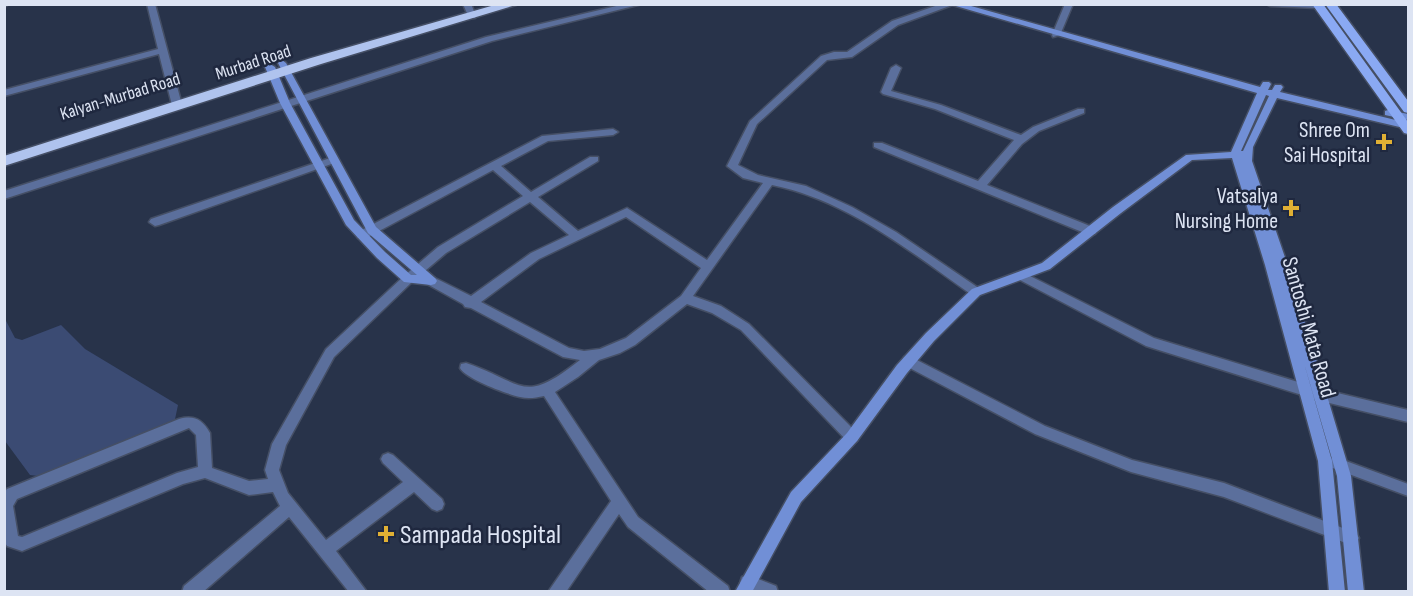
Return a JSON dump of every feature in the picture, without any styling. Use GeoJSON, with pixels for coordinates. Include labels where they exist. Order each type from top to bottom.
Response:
{"type":"FeatureCollection","features":[{"type":"Feature","properties":{"kind":"highway"},"geometry":{"type":"LineString","coordinates":[[469,10],[487,4]]}},
{"type":"Feature","properties":{"kind":"highway","name":"Murbad Road"},"geometry":{"type":"LineString","coordinates":[[4,161],[176,102],[469,10],[513,4]]}},
{"type":"Feature","properties":{"kind":"highway","name":"Kalyan-Murbad Road"},"geometry":{"type":"LineString","coordinates":[[4,150],[176,102]]}},
{"type":"Feature","properties":{"kind":"main road"},"geometry":{"type":"LineString","coordinates":[[952,4],[1408,125]]}},
{"type":"Feature","properties":{"kind":"main road"},"geometry":{"type":"LineString","coordinates":[[981,4],[1058,31]]}},
{"type":"Feature","properties":{"kind":"main road"},"geometry":{"type":"LineString","coordinates":[[1322,5],[1408,110]]}},
{"type":"Feature","properties":{"kind":"main road"},"geometry":{"type":"LineString","coordinates":[[1322,5],[1396,114],[1408,125]]}},
{"type":"Feature","properties":{"kind":"main road"},"geometry":{"type":"LineString","coordinates":[[278,69],[299,98],[372,230],[413,274]]}},
{"type":"Feature","properties":{"kind":"main road"},"geometry":{"type":"LineString","coordinates":[[278,69],[285,103],[350,222],[362,235],[413,274],[431,281]]}},
{"type":"Feature","properties":{"kind":"main road"},"geometry":{"type":"LineString","coordinates":[[1270,89],[1396,114]]}},
{"type":"Feature","properties":{"kind":"main road"},"geometry":{"type":"LineString","coordinates":[[746,587],[796,498],[852,437],[909,361],[976,292],[1046,266],[1190,157],[1241,154],[1270,89]]}},
{"type":"Feature","properties":{"kind":"main road","name":"Santoshi Mata Road"},"geometry":{"type":"LineString","coordinates":[[1241,154],[1325,461],[1337,591]]}},
{"type":"Feature","properties":{"kind":"main road","name":"Santoshi Mata Road"},"geometry":{"type":"LineString","coordinates":[[1241,154],[1247,161],[1286,274],[1341,465],[1356,591]]}},
{"type":"Feature","properties":{"kind":"street"},"geometry":{"type":"LineString","coordinates":[[152,4],[176,102]]}},
{"type":"Feature","properties":{"kind":"street"},"geometry":{"type":"LineString","coordinates":[[4,195],[299,98],[489,39],[638,4]]}},
{"type":"Feature","properties":{"kind":"street"},"geometry":{"type":"LineString","coordinates":[[952,4],[895,23],[849,55],[824,58],[764,111],[747,133],[732,166],[769,182],[793,186],[853,212],[976,292]]}},
{"type":"Feature","properties":{"kind":"street"},"geometry":{"type":"LineString","coordinates":[[1058,31],[1069,4]]}},
{"type":"Feature","properties":{"kind":"street"},"geometry":{"type":"LineString","coordinates":[[1270,4],[1322,5]]}},
{"type":"Feature","properties":{"kind":"street"},"geometry":{"type":"LineString","coordinates":[[4,93],[163,50]]}},
{"type":"Feature","properties":{"kind":"street"},"geometry":{"type":"LineString","coordinates":[[896,68],[886,92],[938,107],[1022,140]]}},
{"type":"Feature","properties":{"kind":"street"},"geometry":{"type":"LineString","coordinates":[[981,184],[1022,140],[1036,129],[1081,111]]}},
{"type":"Feature","properties":{"kind":"street"},"geometry":{"type":"LineString","coordinates":[[362,235],[546,138],[613,132]]}},
{"type":"Feature","properties":{"kind":"street"},"geometry":{"type":"LineString","coordinates":[[878,145],[981,184],[1091,231]]}},
{"type":"Feature","properties":{"kind":"street"},"geometry":{"type":"LineString","coordinates":[[359,591],[289,507],[277,485],[272,470],[279,444],[330,353],[413,274],[442,250],[594,159]]}},
{"type":"Feature","properties":{"kind":"street"},"geometry":{"type":"LineString","coordinates":[[155,222],[333,160]]}},
{"type":"Feature","properties":{"kind":"street"},"geometry":{"type":"LineString","coordinates":[[494,166],[577,236]]}},
{"type":"Feature","properties":{"kind":"street"},"geometry":{"type":"LineString","coordinates":[[431,281],[469,304],[567,353],[583,358],[594,357],[617,350],[685,299],[769,182]]}},
{"type":"Feature","properties":{"kind":"street"},"geometry":{"type":"LineString","coordinates":[[469,304],[535,256],[627,212],[708,267]]}},
{"type":"Feature","properties":{"kind":"street"},"geometry":{"type":"LineString","coordinates":[[1022,276],[1150,342],[1321,395],[1408,416]]}},
{"type":"Feature","properties":{"kind":"street"},"geometry":{"type":"LineString","coordinates":[[685,299],[705,303],[725,312],[746,327],[852,437]]}},
{"type":"Feature","properties":{"kind":"street"},"geometry":{"type":"LineString","coordinates":[[466,368],[516,392],[548,392],[594,357]]}},
{"type":"Feature","properties":{"kind":"street"},"geometry":{"type":"LineString","coordinates":[[909,361],[1040,430],[1131,466],[1224,490],[1351,538]]}},
{"type":"Feature","properties":{"kind":"street"},"geometry":{"type":"LineString","coordinates":[[548,392],[633,522],[723,591]]}},
{"type":"Feature","properties":{"kind":"street"},"geometry":{"type":"LineString","coordinates":[[205,472],[203,433],[191,422],[179,425],[12,494],[5,505],[12,542],[22,544],[182,478],[205,472],[249,488],[277,485]]}},
{"type":"Feature","properties":{"kind":"street"},"geometry":{"type":"LineString","coordinates":[[388,459],[437,504]]}},
{"type":"Feature","properties":{"kind":"street"},"geometry":{"type":"LineString","coordinates":[[1325,461],[1408,490]]}},
{"type":"Feature","properties":{"kind":"street"},"geometry":{"type":"LineString","coordinates":[[325,550],[414,483]]}},
{"type":"Feature","properties":{"kind":"street"},"geometry":{"type":"LineString","coordinates":[[556,591],[620,502]]}},
{"type":"Feature","properties":{"kind":"street"},"geometry":{"type":"LineString","coordinates":[[190,591],[289,507]]}},
{"type":"Feature","properties":{"kind":"street"},"geometry":{"type":"LineString","coordinates":[[746,587],[770,591]]}},
{"type":"Feature","properties":{"kind":"shaded area"},"geometry":{"type":"Polygon","coordinates":[[[4,317],[15,338],[22,340],[61,325],[85,349],[178,405],[174,424],[46,477],[30,475],[5,441],[4,317]]]}},
{"type":"Feature","properties":{"kind":"place","name":"Shree Om Sai Hospital"},"geometry":{"type":"Point","coordinates":[1384,142]}},
{"type":"Feature","properties":{"kind":"place","name":"Vatsalya Nursing Home"},"geometry":{"type":"Point","coordinates":[1291,208]}},
{"type":"Feature","properties":{"kind":"place","name":"Sampada Hospital"},"geometry":{"type":"Point","coordinates":[386,534]}}]}
